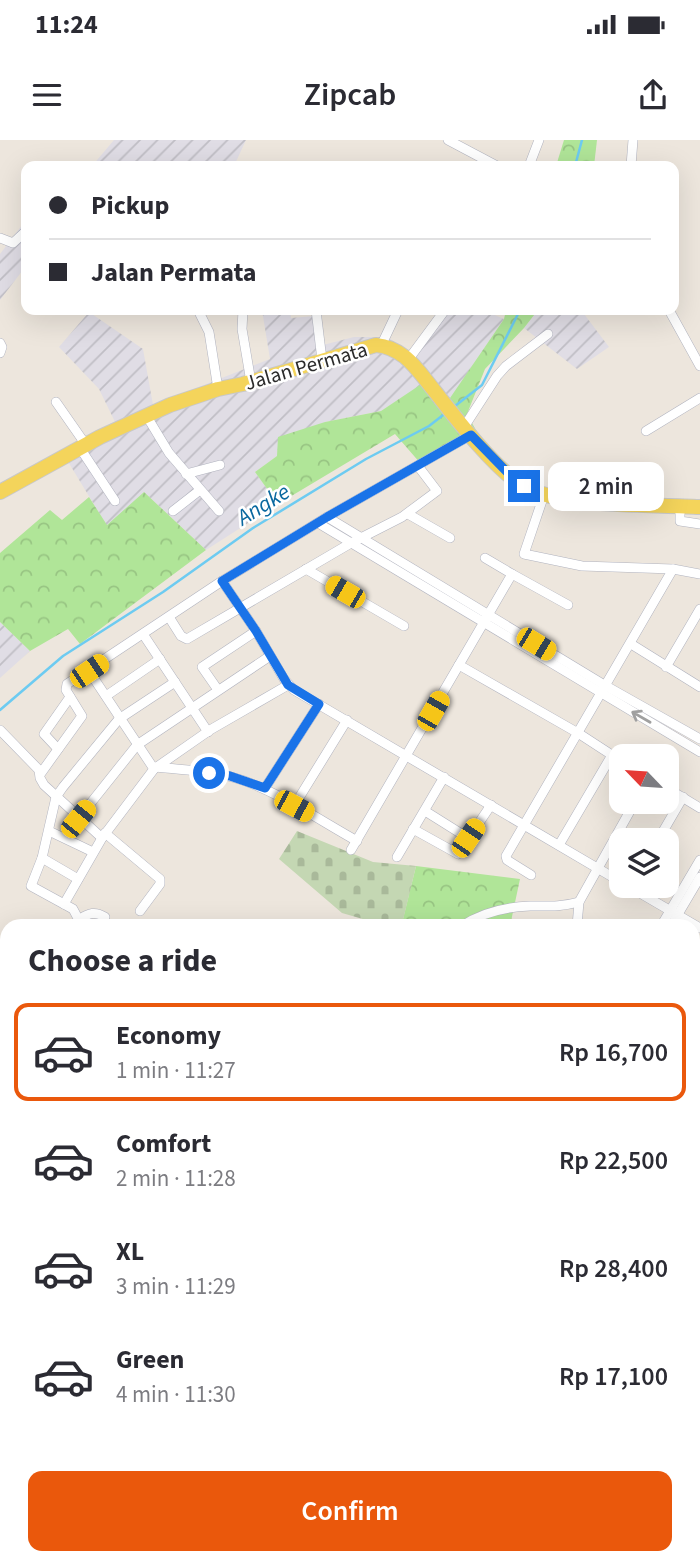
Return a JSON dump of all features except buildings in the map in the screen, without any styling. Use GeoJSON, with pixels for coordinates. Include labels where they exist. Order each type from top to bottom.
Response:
{"type":"FeatureCollection","features":[{"type":"Feature","properties":{"kind":"main road","name":"Jalan Permata"},"geometry":{"type":"LineString","coordinates":[[0,492],[146,415],[218,389],[251,382],[370,346],[381,346],[393,349],[408,359],[465,428],[524,486],[544,495],[570,500],[700,507]]}},
{"type":"Feature","properties":{"kind":"street"},"geometry":{"type":"LineString","coordinates":[[531,161],[539,140]]}},
{"type":"Feature","properties":{"kind":"street"},"geometry":{"type":"LineString","coordinates":[[631,161],[633,140]]}},
{"type":"Feature","properties":{"kind":"street"},"geometry":{"type":"LineString","coordinates":[[454,142],[488,161]]}},
{"type":"Feature","properties":{"kind":"street"},"geometry":{"type":"LineString","coordinates":[[0,238],[13,243],[21,236]]}},
{"type":"Feature","properties":{"kind":"street"},"geometry":{"type":"LineString","coordinates":[[200,315],[209,332],[218,389]]}},
{"type":"Feature","properties":{"kind":"street"},"geometry":{"type":"LineString","coordinates":[[243,315],[242,329],[251,382]]}},
{"type":"Feature","properties":{"kind":"street"},"geometry":{"type":"LineString","coordinates":[[317,315],[323,360]]}},
{"type":"Feature","properties":{"kind":"street"},"geometry":{"type":"LineString","coordinates":[[381,346],[396,315]]}},
{"type":"Feature","properties":{"kind":"street"},"geometry":{"type":"LineString","coordinates":[[408,359],[441,315]]}},
{"type":"Feature","properties":{"kind":"street"},"geometry":{"type":"LineString","coordinates":[[672,315],[700,366]]}},
{"type":"Feature","properties":{"kind":"street"},"geometry":{"type":"LineString","coordinates":[[140,911],[160,884],[160,879],[104,835],[78,819],[41,782],[41,772],[82,716],[66,685],[222,581],[418,466],[465,428],[506,366],[548,334]]}},
{"type":"Feature","properties":{"kind":"street"},"geometry":{"type":"LineString","coordinates":[[0,343],[0,352]]}},
{"type":"Feature","properties":{"kind":"street"},"geometry":{"type":"LineString","coordinates":[[646,431],[700,398]]}},
{"type":"Feature","properties":{"kind":"street"},"geometry":{"type":"LineString","coordinates":[[56,402],[115,501]]}},
{"type":"Feature","properties":{"kind":"street"},"geometry":{"type":"LineString","coordinates":[[146,415],[169,453],[219,511]]}},
{"type":"Feature","properties":{"kind":"street"},"geometry":{"type":"LineString","coordinates":[[186,474],[220,465]]}},
{"type":"Feature","properties":{"kind":"street"},"geometry":{"type":"LineString","coordinates":[[169,617],[180,636],[187,639],[351,543],[408,514],[437,491],[418,466]]}},
{"type":"Feature","properties":{"kind":"street"},"geometry":{"type":"LineString","coordinates":[[173,511],[200,490]]}},
{"type":"Feature","properties":{"kind":"street"},"geometry":{"type":"LineString","coordinates":[[544,495],[524,554],[582,566],[673,569],[700,574]]}},
{"type":"Feature","properties":{"kind":"street"},"geometry":{"type":"LineString","coordinates":[[680,506],[680,521],[700,524]]}},
{"type":"Feature","properties":{"kind":"street"},"geometry":{"type":"LineString","coordinates":[[408,514],[450,538]]}},
{"type":"Feature","properties":{"kind":"street"},"geometry":{"type":"LineString","coordinates":[[327,517],[700,752]]}},
{"type":"Feature","properties":{"kind":"street"},"geometry":{"type":"LineString","coordinates":[[318,523],[486,619]]}},
{"type":"Feature","properties":{"kind":"street"},"geometry":{"type":"LineString","coordinates":[[485,558],[568,605]]}},
{"type":"Feature","properties":{"kind":"street"},"geometry":{"type":"LineString","coordinates":[[306,569],[404,626]]}},
{"type":"Feature","properties":{"kind":"street"},"geometry":{"type":"LineString","coordinates":[[531,875],[506,858],[673,569]]}},
{"type":"Feature","properties":{"kind":"street"},"geometry":{"type":"LineString","coordinates":[[351,850],[512,574]]}},
{"type":"Feature","properties":{"kind":"street"},"geometry":{"type":"LineString","coordinates":[[222,581],[288,685],[609,875]]}},
{"type":"Feature","properties":{"kind":"street"},"geometry":{"type":"LineString","coordinates":[[666,667],[700,609]]}},
{"type":"Feature","properties":{"kind":"street"},"geometry":{"type":"LineString","coordinates":[[218,690],[202,667],[256,631]]}},
{"type":"Feature","properties":{"kind":"street"},"geometry":{"type":"LineString","coordinates":[[143,634],[208,732]]}},
{"type":"Feature","properties":{"kind":"street"},"geometry":{"type":"LineString","coordinates":[[631,644],[700,687]]}},
{"type":"Feature","properties":{"kind":"street"},"geometry":{"type":"LineString","coordinates":[[78,819],[137,745],[270,656]]}},
{"type":"Feature","properties":{"kind":"street"},"geometry":{"type":"LineString","coordinates":[[106,696],[160,659]]}},
{"type":"Feature","properties":{"kind":"street"},"geometry":{"type":"LineString","coordinates":[[459,666],[609,753]]}},
{"type":"Feature","properties":{"kind":"street"},"geometry":{"type":"LineString","coordinates":[[89,671],[119,719],[155,768],[230,776],[265,788],[357,841]]}},
{"type":"Feature","properties":{"kind":"street"},"geometry":{"type":"LineString","coordinates":[[79,919],[74,909],[32,887],[42,858],[56,797],[119,719],[175,682]]}},
{"type":"Feature","properties":{"kind":"street"},"geometry":{"type":"LineString","coordinates":[[64,904],[104,835],[155,768],[208,732],[288,685]]}},
{"type":"Feature","properties":{"kind":"street"},"geometry":{"type":"LineString","coordinates":[[603,690],[700,739]]}},
{"type":"Feature","properties":{"kind":"street"},"geometry":{"type":"LineString","coordinates":[[58,749],[44,734],[70,697]]}},
{"type":"Feature","properties":{"kind":"street"},"geometry":{"type":"LineString","coordinates":[[265,788],[319,704]]}},
{"type":"Feature","properties":{"kind":"street"},"geometry":{"type":"LineString","coordinates":[[294,806],[347,720]]}},
{"type":"Feature","properties":{"kind":"street"},"geometry":{"type":"LineString","coordinates":[[0,730],[41,772]]}},
{"type":"Feature","properties":{"kind":"street"},"geometry":{"type":"LineString","coordinates":[[559,845],[609,760]]}},
{"type":"Feature","properties":{"kind":"street"},"geometry":{"type":"LineString","coordinates":[[397,857],[444,777]]}},
{"type":"Feature","properties":{"kind":"street"},"geometry":{"type":"LineString","coordinates":[[679,795],[700,808]]}},
{"type":"Feature","properties":{"kind":"street"},"geometry":{"type":"LineString","coordinates":[[665,828],[683,797]]}},
{"type":"Feature","properties":{"kind":"street"},"geometry":{"type":"LineString","coordinates":[[413,829],[456,855],[491,805]]}},
{"type":"Feature","properties":{"kind":"street"},"geometry":{"type":"LineString","coordinates":[[425,811],[468,838]]}},
{"type":"Feature","properties":{"kind":"street"},"geometry":{"type":"LineString","coordinates":[[578,919],[579,902],[628,814]]}},
{"type":"Feature","properties":{"kind":"street"},"geometry":{"type":"LineString","coordinates":[[49,831],[93,852]]}},
{"type":"Feature","properties":{"kind":"street"},"geometry":{"type":"LineString","coordinates":[[42,858],[78,879]]}},
{"type":"Feature","properties":{"kind":"street"},"geometry":{"type":"LineString","coordinates":[[672,919],[700,860]]}},
{"type":"Feature","properties":{"kind":"street"},"geometry":{"type":"LineString","coordinates":[[668,919],[700,877]]}},
{"type":"Feature","properties":{"kind":"street"},"geometry":{"type":"LineString","coordinates":[[650,898],[685,919]]}},
{"type":"Feature","properties":{"kind":"street"},"geometry":{"type":"LineString","coordinates":[[474,919],[493,912],[532,906],[554,908],[579,902]]}},
{"type":"Feature","properties":{"kind":"street"},"geometry":{"type":"LineString","coordinates":[[84,919],[87,914],[94,913],[105,917]]}},
{"type":"Feature","properties":{"kind":"shaded area"},"geometry":{"type":"Polygon","coordinates":[[[114,140],[246,140],[236,161],[96,161],[114,140]]]}},
{"type":"Feature","properties":{"kind":"shaded area"},"geometry":{"type":"Polygon","coordinates":[[[21,227],[21,273],[0,300],[0,254],[21,227]]]}},
{"type":"Feature","properties":{"kind":"shaded area"},"geometry":{"type":"Polygon","coordinates":[[[86,315],[93,315],[143,349],[153,405],[270,359],[263,315],[291,315],[291,318],[314,316],[319,346],[354,337],[388,337],[409,354],[436,315],[495,315],[504,319],[450,399],[429,380],[381,411],[325,422],[255,472],[278,504],[206,550],[144,492],[107,526],[64,455],[118,428],[99,389],[59,347],[86,315]]]}},
{"type":"Feature","properties":{"kind":"shaded area"},"geometry":{"type":"Polygon","coordinates":[[[534,315],[585,315],[609,347],[577,369],[524,328],[534,315]]]}},
{"type":"Feature","properties":{"kind":"shaded area"},"geometry":{"type":"Polygon","coordinates":[[[0,622],[30,651],[0,678],[0,622]]]}},
{"type":"Feature","properties":{"kind":"green space"},"geometry":{"type":"Polygon","coordinates":[[[564,140],[597,140],[595,161],[558,161],[564,140]]]}},
{"type":"Feature","properties":{"kind":"green space"},"geometry":{"type":"Polygon","coordinates":[[[505,315],[534,315],[485,369],[467,414],[477,432],[421,464],[395,434],[278,504],[255,472],[277,456],[278,437],[325,422],[381,411],[429,379],[450,398],[505,315]]]}},
{"type":"Feature","properties":{"kind":"green space"},"geometry":{"type":"Polygon","coordinates":[[[144,492],[206,550],[80,644],[68,629],[30,651],[0,622],[0,553],[50,510],[62,520],[89,497],[107,525],[144,492]]]}},
{"type":"Feature","properties":{"kind":"green space"},"geometry":{"type":"Polygon","coordinates":[[[297,831],[373,862],[416,866],[403,919],[363,919],[342,913],[279,859],[297,831]]]}},
{"type":"Feature","properties":{"kind":"green space"},"geometry":{"type":"Polygon","coordinates":[[[416,866],[520,879],[511,919],[403,919],[416,866]]]}},
{"type":"Feature","properties":{"kind":"waterway","name":"Angke"},"geometry":{"type":"LineString","coordinates":[[576,161],[582,140]]}},
{"type":"Feature","properties":{"kind":"waterway","name":"Angke"},"geometry":{"type":"LineString","coordinates":[[455,406],[482,385],[517,315]]}},
{"type":"Feature","properties":{"kind":"waterway","name":"Angke"},"geometry":{"type":"LineString","coordinates":[[0,710],[63,656],[163,592],[253,528],[366,459],[429,426],[447,412]]}},
{"type":"Feature","properties":{"kind":"route"},"geometry":{"type":"LineString","coordinates":[[209,773],[230,776],[265,788],[319,704],[288,685],[222,581],[471,435],[524,486]]}}]}
